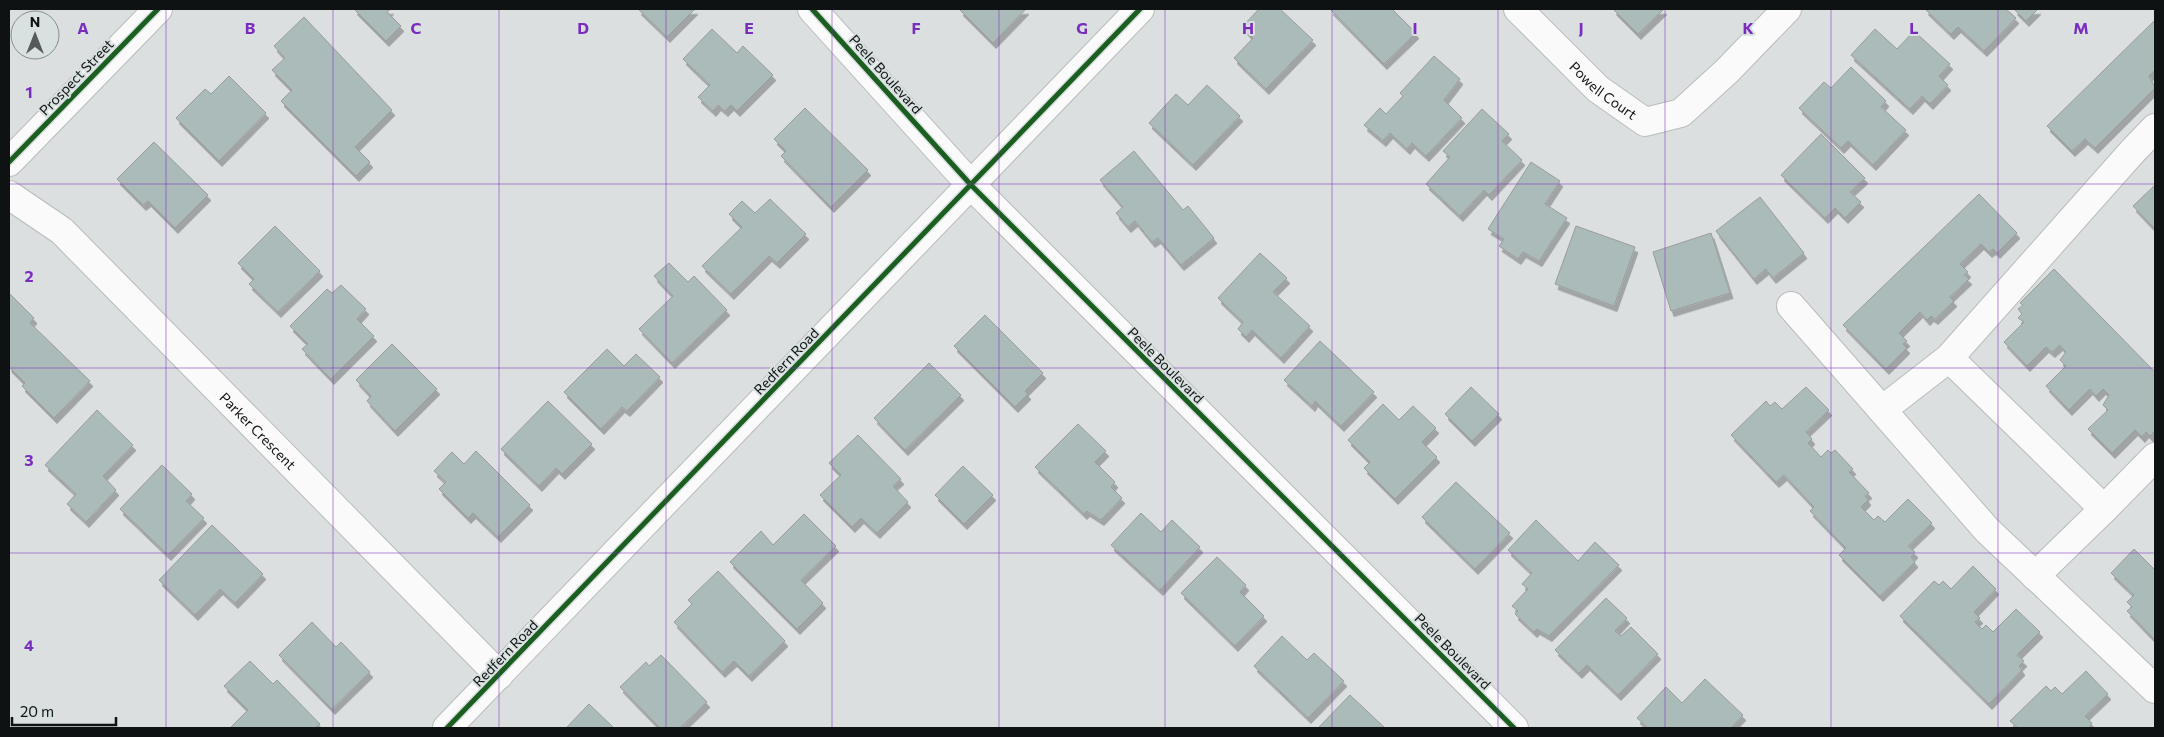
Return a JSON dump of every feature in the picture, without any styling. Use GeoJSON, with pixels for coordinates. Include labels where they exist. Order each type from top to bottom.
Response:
{"type":"FeatureCollection","features":[{"type":"Feature","properties":{"kind":"street","name":"Prospect Street"},"geometry":{"type":"LineString","coordinates":[[9,162],[158,9]]}},
{"type":"Feature","properties":{"kind":"street","name":"Peele Boulevard"},"geometry":{"type":"LineString","coordinates":[[812,9],[971,186],[1514,728]]}},
{"type":"Feature","properties":{"kind":"street","name":"Redfern Road"},"geometry":{"type":"LineString","coordinates":[[447,728],[1140,9]]}},
{"type":"Feature","properties":{"kind":"street","name":"Powell Court"},"geometry":{"type":"LineString","coordinates":[[1518,9],[1598,89],[1645,122],[1681,113],[1726,71],[1787,9]]}},
{"type":"Feature","properties":{"kind":"street"},"geometry":{"type":"LineString","coordinates":[[1882,410],[1949,358],[2125,159],[2155,128]]}},
{"type":"Feature","properties":{"kind":"street","name":"Parker Crescent"},"geometry":{"type":"LineString","coordinates":[[9,195],[62,231],[499,675]]}},
{"type":"Feature","properties":{"kind":"street"},"geometry":{"type":"LineString","coordinates":[[1791,306],[1987,530],[2155,690]]}},
{"type":"Feature","properties":{"kind":"street"},"geometry":{"type":"LineString","coordinates":[[1949,358],[2104,509]]}},
{"type":"Feature","properties":{"kind":"street"},"geometry":{"type":"LineString","coordinates":[[2034,576],[2155,457]]}},
{"type":"Feature","properties":{"kind":"building"},"geometry":{"type":"Polygon","coordinates":[[[354,9],[391,9],[387,12],[401,26],[386,41],[354,9]]]}},
{"type":"Feature","properties":{"kind":"building"},"geometry":{"type":"Polygon","coordinates":[[[638,9],[695,9],[667,37],[638,9]]]}},
{"type":"Feature","properties":{"kind":"building"},"geometry":{"type":"Polygon","coordinates":[[[1026,9],[993,43],[960,10],[1026,9]]]}},
{"type":"Feature","properties":{"kind":"building"},"geometry":{"type":"Polygon","coordinates":[[[1259,9],[1280,9],[1313,40],[1266,89],[1234,58],[1253,38],[1242,27],[1259,9]]]}},
{"type":"Feature","properties":{"kind":"building"},"geometry":{"type":"Polygon","coordinates":[[[1330,9],[1392,9],[1416,33],[1384,64],[1330,9]]]}},
{"type":"Feature","properties":{"kind":"building"},"geometry":{"type":"Polygon","coordinates":[[[1613,9],[1664,9],[1638,34],[1613,9]]]}},
{"type":"Feature","properties":{"kind":"building"},"geometry":{"type":"Polygon","coordinates":[[[1925,9],[2006,9],[2016,18],[1984,51],[1958,27],[1951,34],[1925,9]]]}},
{"type":"Feature","properties":{"kind":"building"},"geometry":{"type":"Polygon","coordinates":[[[2014,9],[2038,9],[2026,21],[2014,9]]]}},
{"type":"Feature","properties":{"kind":"building"},"geometry":{"type":"Polygon","coordinates":[[[304,17],[392,110],[355,147],[370,162],[356,176],[281,101],[292,90],[272,70],[285,58],[274,46],[304,17]]]}},
{"type":"Feature","properties":{"kind":"building"},"geometry":{"type":"Polygon","coordinates":[[[2155,20],[2155,70],[2149,76],[2155,88],[2095,148],[2085,139],[2072,151],[2047,126],[2155,20]]]}},
{"type":"Feature","properties":{"kind":"building"},"geometry":{"type":"Polygon","coordinates":[[[712,29],[737,53],[743,46],[773,75],[737,111],[731,105],[725,111],[718,105],[713,111],[698,97],[710,85],[683,59],[712,29]]]}},
{"type":"Feature","properties":{"kind":"building"},"geometry":{"type":"Polygon","coordinates":[[[1875,29],[1897,49],[1914,31],[1950,64],[1939,76],[1948,85],[1930,104],[1922,96],[1910,109],[1851,55],[1875,29]]]}},
{"type":"Feature","properties":{"kind":"building"},"geometry":{"type":"Polygon","coordinates":[[[1434,56],[1460,79],[1444,100],[1462,118],[1426,156],[1412,143],[1407,149],[1390,133],[1383,141],[1364,125],[1380,108],[1386,114],[1403,96],[1400,93],[1434,56]]]}},
{"type":"Feature","properties":{"kind":"building"},"geometry":{"type":"Polygon","coordinates":[[[1851,67],[1886,101],[1881,107],[1906,130],[1873,165],[1848,141],[1841,148],[1799,108],[1824,82],[1831,88],[1851,67]]]}},
{"type":"Feature","properties":{"kind":"building"},"geometry":{"type":"Polygon","coordinates":[[[229,76],[266,113],[219,161],[176,118],[205,89],[211,94],[229,76]]]}},
{"type":"Feature","properties":{"kind":"building"},"geometry":{"type":"Polygon","coordinates":[[[1207,85],[1240,116],[1193,165],[1149,123],[1176,94],[1188,105],[1207,85]]]}},
{"type":"Feature","properties":{"kind":"building"},"geometry":{"type":"Polygon","coordinates":[[[805,108],[868,170],[831,207],[781,156],[786,151],[774,139],[805,108]]]}},
{"type":"Feature","properties":{"kind":"building"},"geometry":{"type":"Polygon","coordinates":[[[1482,109],[1509,134],[1502,141],[1522,160],[1489,195],[1484,190],[1460,216],[1426,184],[1450,157],[1443,151],[1482,109]]]}},
{"type":"Feature","properties":{"kind":"building"},"geometry":{"type":"Polygon","coordinates":[[[1821,134],[1865,178],[1850,192],[1861,202],[1845,218],[1835,208],[1825,218],[1781,175],[1821,134]]]}},
{"type":"Feature","properties":{"kind":"building"},"geometry":{"type":"Polygon","coordinates":[[[154,142],[208,195],[175,228],[148,201],[143,205],[117,179],[154,142]]]}},
{"type":"Feature","properties":{"kind":"building"},"geometry":{"type":"Polygon","coordinates":[[[1134,151],[1183,210],[1188,206],[1214,238],[1181,265],[1158,238],[1152,242],[1135,221],[1128,227],[1116,213],[1123,207],[1100,180],[1134,151]]]}},
{"type":"Feature","properties":{"kind":"building"},"geometry":{"type":"Polygon","coordinates":[[[1531,162],[1560,181],[1545,204],[1567,218],[1539,261],[1523,252],[1518,259],[1499,246],[1504,239],[1488,229],[1531,162]]]}},
{"type":"Feature","properties":{"kind":"building"},"geometry":{"type":"Polygon","coordinates":[[[2155,185],[2155,229],[2133,206],[2155,185]]]}},
{"type":"Feature","properties":{"kind":"building"},"geometry":{"type":"Polygon","coordinates":[[[1979,194],[2017,233],[1997,253],[1993,249],[1989,252],[1981,244],[1960,264],[1968,272],[1964,275],[1969,279],[1950,297],[1954,301],[1935,319],[1931,316],[1927,320],[1920,312],[1899,333],[1907,341],[1903,344],[1907,348],[1886,369],[1843,325],[1979,194]]]}},
{"type":"Feature","properties":{"kind":"building"},"geometry":{"type":"Polygon","coordinates":[[[1760,197],[1804,253],[1773,278],[1766,269],[1754,279],[1716,231],[1760,197]]]}},
{"type":"Feature","properties":{"kind":"building"},"geometry":{"type":"Polygon","coordinates":[[[770,199],[806,234],[777,263],[769,256],[731,294],[702,266],[742,227],[729,214],[742,201],[755,213],[770,199]]]}},
{"type":"Feature","properties":{"kind":"building"},"geometry":{"type":"Polygon","coordinates":[[[275,226],[320,271],[278,312],[249,284],[254,279],[238,263],[275,226]]]}},
{"type":"Feature","properties":{"kind":"building"},"geometry":{"type":"Polygon","coordinates":[[[1576,226],[1635,247],[1614,306],[1555,284],[1576,226]]]}},
{"type":"Feature","properties":{"kind":"building"},"geometry":{"type":"Polygon","coordinates":[[[1711,233],[1730,293],[1671,311],[1653,252],[1711,233]]]}},
{"type":"Feature","properties":{"kind":"building"},"geometry":{"type":"Polygon","coordinates":[[[1260,253],[1287,278],[1273,292],[1310,326],[1281,358],[1252,330],[1246,337],[1238,329],[1243,322],[1218,298],[1260,253]]]}},
{"type":"Feature","properties":{"kind":"building"},"geometry":{"type":"Polygon","coordinates":[[[669,263],[688,282],[694,276],[727,310],[672,363],[639,329],[673,296],[654,276],[669,263]]]}},
{"type":"Feature","properties":{"kind":"building"},"geometry":{"type":"Polygon","coordinates":[[[2054,269],[2155,372],[2155,431],[2150,436],[2146,432],[2142,437],[2135,430],[2112,453],[2088,429],[2108,410],[2103,405],[2109,395],[2103,389],[2096,396],[2090,389],[2069,410],[2046,386],[2066,366],[2060,360],[2066,352],[2060,345],[2052,352],[2046,347],[2027,366],[2004,342],[2024,322],[2018,318],[2022,314],[2018,309],[2023,305],[2020,303],[2054,269]]]}},
{"type":"Feature","properties":{"kind":"building"},"geometry":{"type":"Polygon","coordinates":[[[341,285],[366,309],[357,319],[374,336],[331,379],[302,349],[308,344],[290,326],[327,289],[332,293],[341,285]]]}},
{"type":"Feature","properties":{"kind":"building"},"geometry":{"type":"Polygon","coordinates":[[[9,293],[34,318],[30,323],[90,381],[54,418],[22,386],[25,383],[9,367],[9,293]]]}},
{"type":"Feature","properties":{"kind":"building"},"geometry":{"type":"Polygon","coordinates":[[[985,315],[1043,373],[1025,391],[1028,394],[1015,407],[954,346],[985,315]]]}},
{"type":"Feature","properties":{"kind":"building"},"geometry":{"type":"Polygon","coordinates":[[[1320,341],[1374,392],[1341,426],[1315,401],[1312,406],[1284,380],[1320,341]]]}},
{"type":"Feature","properties":{"kind":"building"},"geometry":{"type":"Polygon","coordinates":[[[392,344],[437,389],[395,431],[367,401],[371,396],[356,380],[392,344]]]}},
{"type":"Feature","properties":{"kind":"building"},"geometry":{"type":"Polygon","coordinates":[[[607,349],[624,366],[636,354],[660,377],[627,411],[622,407],[601,429],[564,392],[607,349]]]}},
{"type":"Feature","properties":{"kind":"building"},"geometry":{"type":"Polygon","coordinates":[[[929,363],[961,395],[905,450],[874,418],[929,363]]]}},
{"type":"Feature","properties":{"kind":"building"},"geometry":{"type":"Polygon","coordinates":[[[1471,387],[1499,414],[1472,441],[1445,414],[1471,387]]]}},
{"type":"Feature","properties":{"kind":"building"},"geometry":{"type":"Polygon","coordinates":[[[1806,387],[1829,410],[1806,432],[1812,439],[1808,443],[1821,457],[1828,450],[1831,453],[1835,450],[1853,469],[1849,472],[1869,493],[1865,496],[1868,500],[1861,507],[1874,520],[1878,516],[1885,522],[1908,499],[1932,523],[1908,546],[1915,552],[1911,557],[1915,562],[1880,596],[1839,555],[1846,548],[1810,511],[1814,507],[1784,475],[1776,482],[1731,435],[1766,401],[1770,406],[1775,402],[1782,409],[1806,387]]]}},
{"type":"Feature","properties":{"kind":"building"},"geometry":{"type":"Polygon","coordinates":[[[548,401],[592,444],[562,474],[556,468],[539,486],[501,449],[548,401]]]}},
{"type":"Feature","properties":{"kind":"building"},"geometry":{"type":"Polygon","coordinates":[[[1383,404],[1399,420],[1413,406],[1436,428],[1422,442],[1437,457],[1395,499],[1364,468],[1370,462],[1348,440],[1383,404]]]}},
{"type":"Feature","properties":{"kind":"building"},"geometry":{"type":"Polygon","coordinates":[[[97,410],[133,445],[103,476],[116,490],[86,522],[67,504],[76,494],[45,465],[97,410]]]}},
{"type":"Feature","properties":{"kind":"building"},"geometry":{"type":"Polygon","coordinates":[[[1078,424],[1106,451],[1095,462],[1115,482],[1111,487],[1122,498],[1101,520],[1087,511],[1084,514],[1035,467],[1078,424]]]}},
{"type":"Feature","properties":{"kind":"building"},"geometry":{"type":"Polygon","coordinates":[[[858,435],[901,479],[893,486],[908,502],[877,533],[861,518],[852,527],[820,495],[841,475],[829,463],[858,435]]]}},
{"type":"Feature","properties":{"kind":"building"},"geometry":{"type":"Polygon","coordinates":[[[476,451],[530,505],[498,537],[473,513],[468,518],[439,489],[446,482],[434,471],[452,452],[464,464],[476,451]]]}},
{"type":"Feature","properties":{"kind":"building"},"geometry":{"type":"Polygon","coordinates":[[[162,465],[192,494],[186,501],[204,518],[168,555],[120,509],[162,465]]]}},
{"type":"Feature","properties":{"kind":"building"},"geometry":{"type":"Polygon","coordinates":[[[963,466],[993,495],[964,524],[935,495],[963,466]]]}},
{"type":"Feature","properties":{"kind":"building"},"geometry":{"type":"Polygon","coordinates":[[[1456,482],[1510,533],[1475,569],[1422,517],[1456,482]]]}},
{"type":"Feature","properties":{"kind":"building"},"geometry":{"type":"Polygon","coordinates":[[[1141,513],[1161,532],[1172,520],[1200,547],[1160,590],[1111,545],[1141,513]]]}},
{"type":"Feature","properties":{"kind":"building"},"geometry":{"type":"Polygon","coordinates":[[[804,514],[836,546],[801,580],[823,603],[797,629],[730,562],[761,531],[773,545],[804,514]]]}},
{"type":"Feature","properties":{"kind":"building"},"geometry":{"type":"Polygon","coordinates":[[[1536,520],[1578,561],[1595,542],[1619,565],[1549,636],[1537,629],[1534,632],[1515,614],[1518,611],[1512,606],[1528,589],[1522,584],[1532,573],[1508,550],[1536,520]]]}},
{"type":"Feature","properties":{"kind":"building"},"geometry":{"type":"Polygon","coordinates":[[[212,525],[263,574],[235,603],[220,589],[195,615],[159,580],[212,525]]]}},
{"type":"Feature","properties":{"kind":"building"},"geometry":{"type":"Polygon","coordinates":[[[2134,549],[2155,570],[2155,640],[2127,611],[2132,607],[2127,602],[2134,595],[2111,573],[2134,549]]]}},
{"type":"Feature","properties":{"kind":"building"},"geometry":{"type":"Polygon","coordinates":[[[1217,557],[1246,585],[1240,592],[1264,616],[1235,646],[1181,593],[1217,557]]]}},
{"type":"Feature","properties":{"kind":"building"},"geometry":{"type":"Polygon","coordinates":[[[1973,566],[1996,589],[1974,612],[1980,618],[1975,622],[1982,629],[1986,625],[1993,632],[2016,609],[2040,632],[2017,655],[2024,661],[2019,666],[2022,670],[1989,704],[1900,616],[1934,581],[1939,585],[1943,581],[1951,589],[1973,566]]]}},
{"type":"Feature","properties":{"kind":"building"},"geometry":{"type":"Polygon","coordinates":[[[718,571],[785,641],[749,676],[734,661],[722,672],[674,622],[692,604],[688,600],[718,571]]]}},
{"type":"Feature","properties":{"kind":"building"},"geometry":{"type":"Polygon","coordinates":[[[1606,598],[1627,618],[1615,631],[1621,636],[1631,627],[1658,654],[1618,695],[1587,665],[1579,673],[1555,650],[1606,598]]]}},
{"type":"Feature","properties":{"kind":"building"},"geometry":{"type":"Polygon","coordinates":[[[312,622],[336,647],[341,642],[370,672],[332,709],[279,655],[312,622]]]}},
{"type":"Feature","properties":{"kind":"building"},"geometry":{"type":"Polygon","coordinates":[[[1282,636],[1307,660],[1314,653],[1344,681],[1308,718],[1254,666],[1282,636]]]}},
{"type":"Feature","properties":{"kind":"building"},"geometry":{"type":"Polygon","coordinates":[[[661,655],[707,702],[680,728],[660,728],[620,687],[646,662],[649,666],[661,655]]]}},
{"type":"Feature","properties":{"kind":"building"},"geometry":{"type":"Polygon","coordinates":[[[250,661],[273,684],[277,680],[320,724],[315,728],[230,728],[248,710],[224,686],[250,661]]]}},
{"type":"Feature","properties":{"kind":"building"},"geometry":{"type":"Polygon","coordinates":[[[2086,671],[2108,694],[2085,716],[2092,723],[2089,728],[2018,728],[2010,721],[2046,686],[2051,691],[2055,687],[2062,694],[2086,671]]]}},
{"type":"Feature","properties":{"kind":"building"},"geometry":{"type":"Polygon","coordinates":[[[1705,679],[1743,715],[1731,728],[1648,728],[1637,718],[1666,687],[1682,703],[1705,679]]]}},
{"type":"Feature","properties":{"kind":"building"},"geometry":{"type":"Polygon","coordinates":[[[1350,695],[1385,728],[1318,728],[1350,695]]]}},
{"type":"Feature","properties":{"kind":"building"},"geometry":{"type":"Polygon","coordinates":[[[589,704],[614,728],[566,728],[589,704]]]}},
{"type":"Feature","properties":{"kind":"cycle path"},"geometry":{"type":"LineString","coordinates":[[9,162],[158,9]]}},
{"type":"Feature","properties":{"kind":"cycle path"},"geometry":{"type":"LineString","coordinates":[[812,9],[971,185],[1514,728]]}},
{"type":"Feature","properties":{"kind":"cycle path"},"geometry":{"type":"LineString","coordinates":[[447,728],[1140,9]]}}]}
